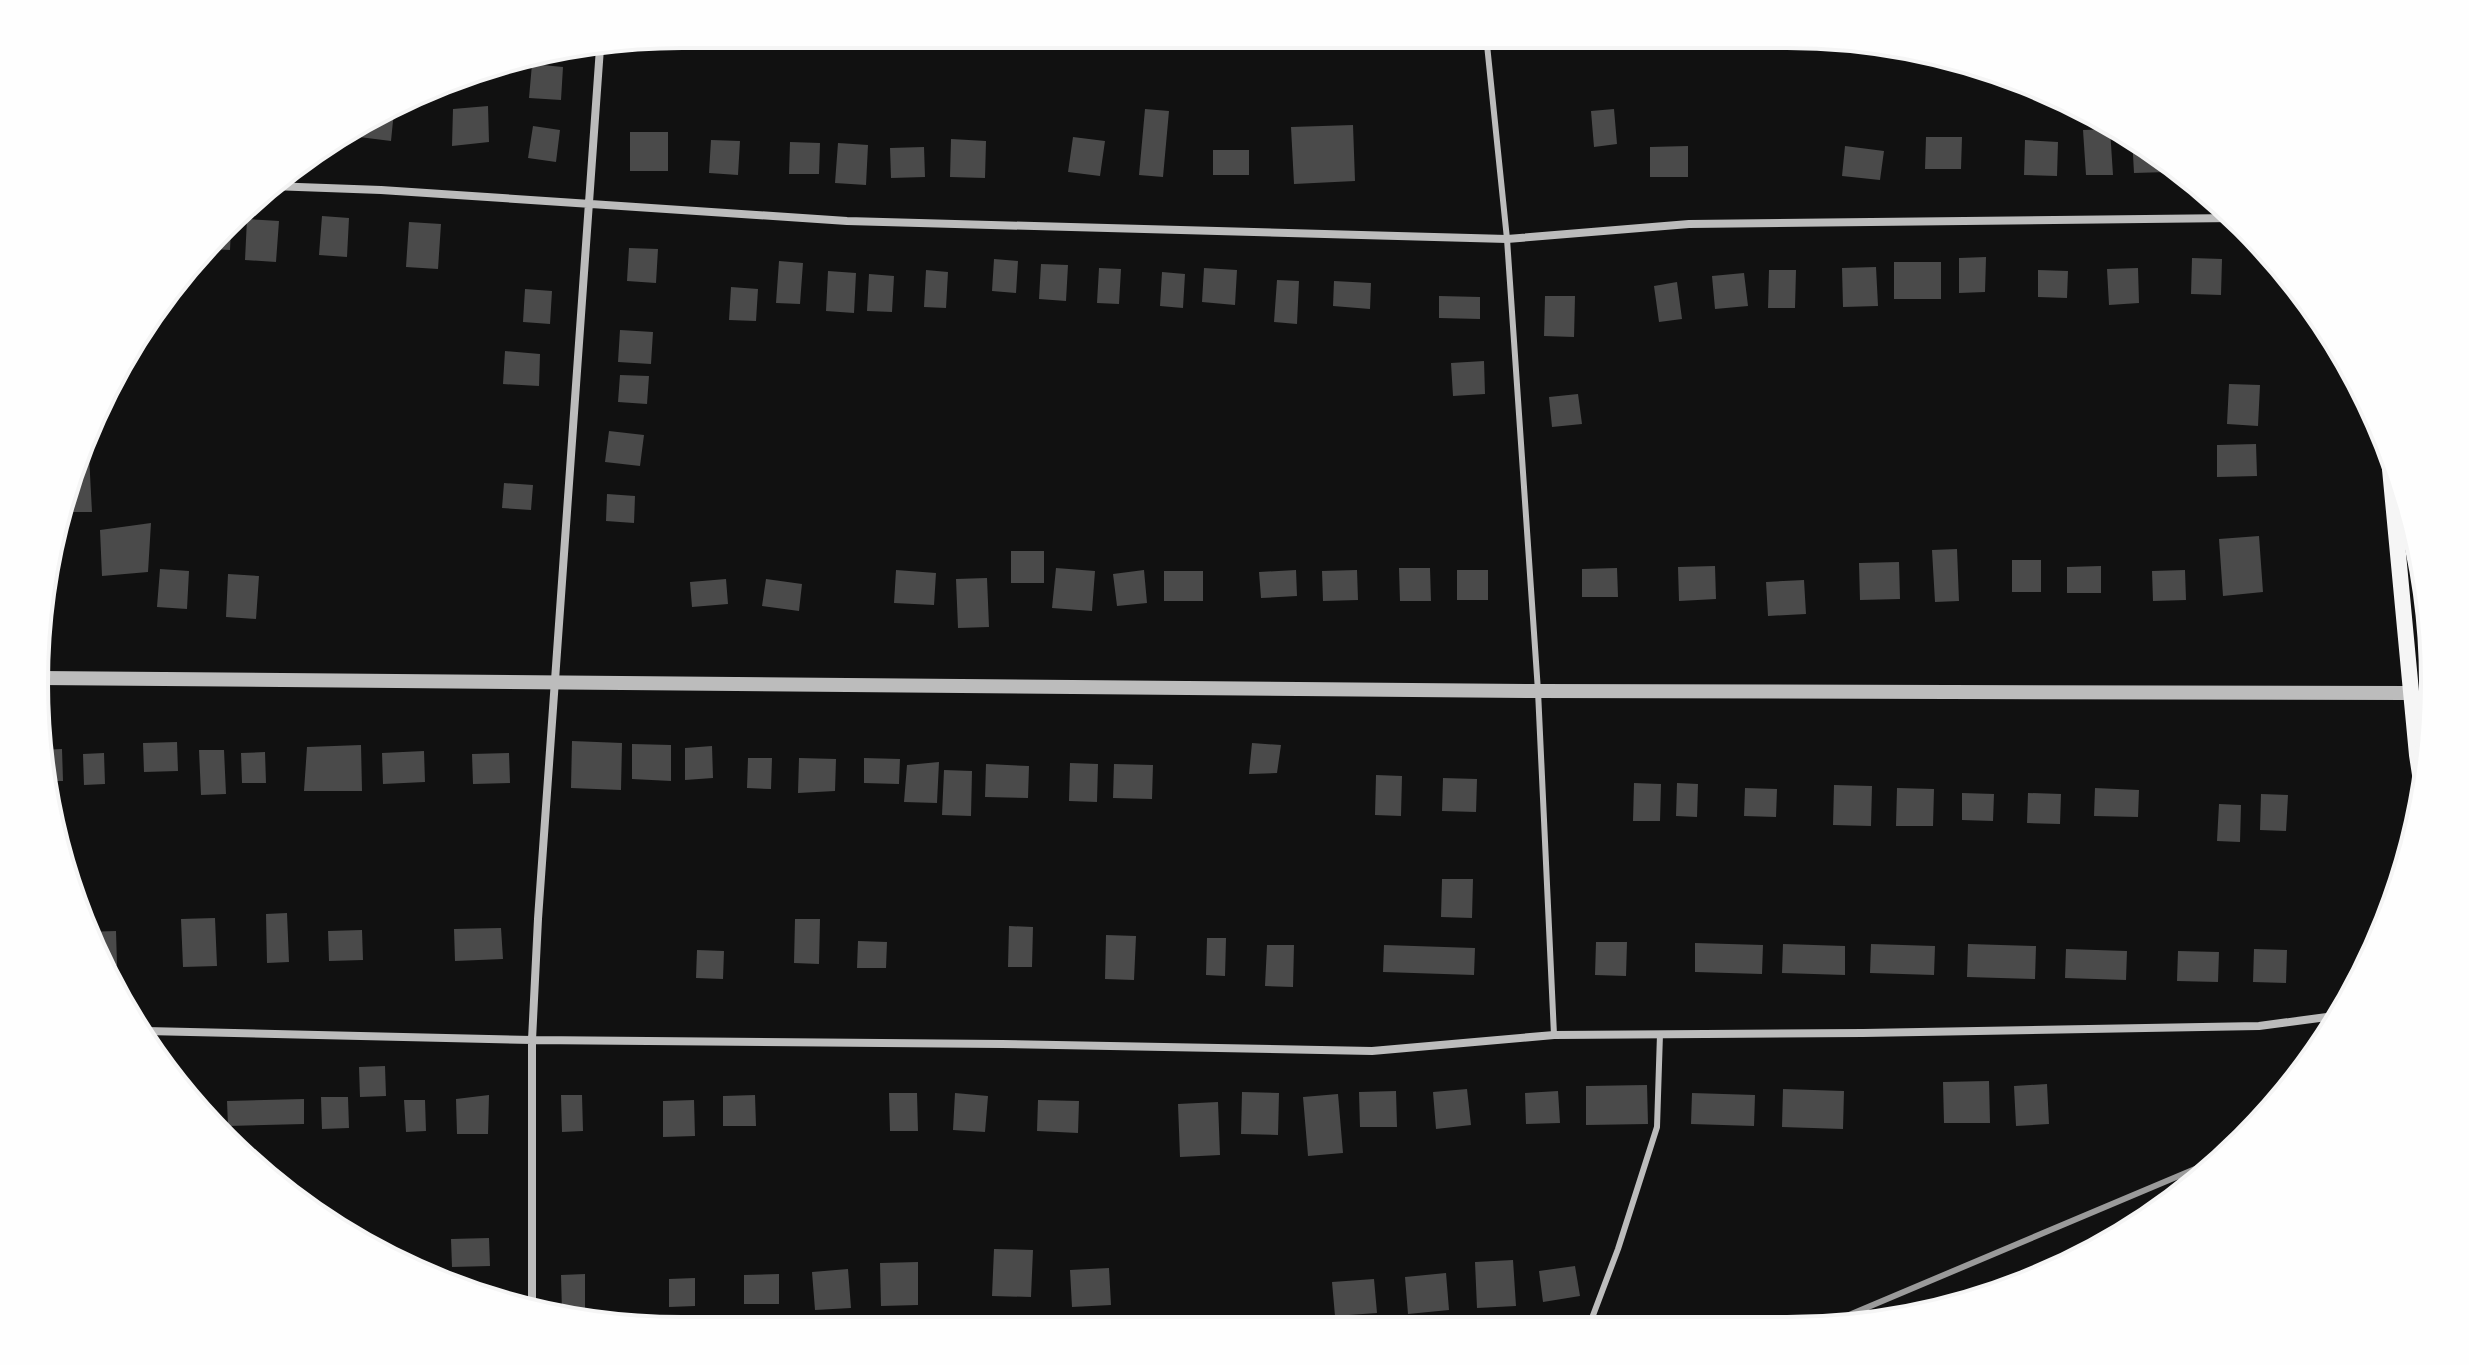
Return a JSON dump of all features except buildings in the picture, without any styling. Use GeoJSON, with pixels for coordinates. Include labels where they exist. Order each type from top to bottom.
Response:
{"type":"FeatureCollection","features":[{"type":"Feature","properties":{"kind":"main road"},"geometry":{"type":"LineString","coordinates":[[2403,536],[2417,755]]}},
{"type":"Feature","properties":{"kind":"street"},"geometry":{"type":"LineString","coordinates":[[532,1298],[532,1040],[553,683],[600,53]]}},
{"type":"Feature","properties":{"kind":"street"},"geometry":{"type":"LineString","coordinates":[[287,187],[847,221],[1507,239],[1689,224],[2219,218]]}},
{"type":"Feature","properties":{"kind":"street"},"geometry":{"type":"LineString","coordinates":[[48,678],[1538,691],[2411,693]]}},
{"type":"Feature","properties":{"kind":"street"},"geometry":{"type":"LineString","coordinates":[[153,1031],[532,1040],[1372,1051],[1554,1035],[2259,1026],[2325,1017]]}},
{"type":"Feature","properties":{"kind":"lane"},"geometry":{"type":"LineString","coordinates":[[1487,48],[1507,239],[1538,691],[1554,1035]]}},
{"type":"Feature","properties":{"kind":"lane"},"geometry":{"type":"LineString","coordinates":[[1592,1317],[1657,1127],[1660,1034]]}},
{"type":"Feature","properties":{"kind":"railway"},"geometry":{"type":"LineString","coordinates":[[1852,1314],[2193,1170]]}}]}
